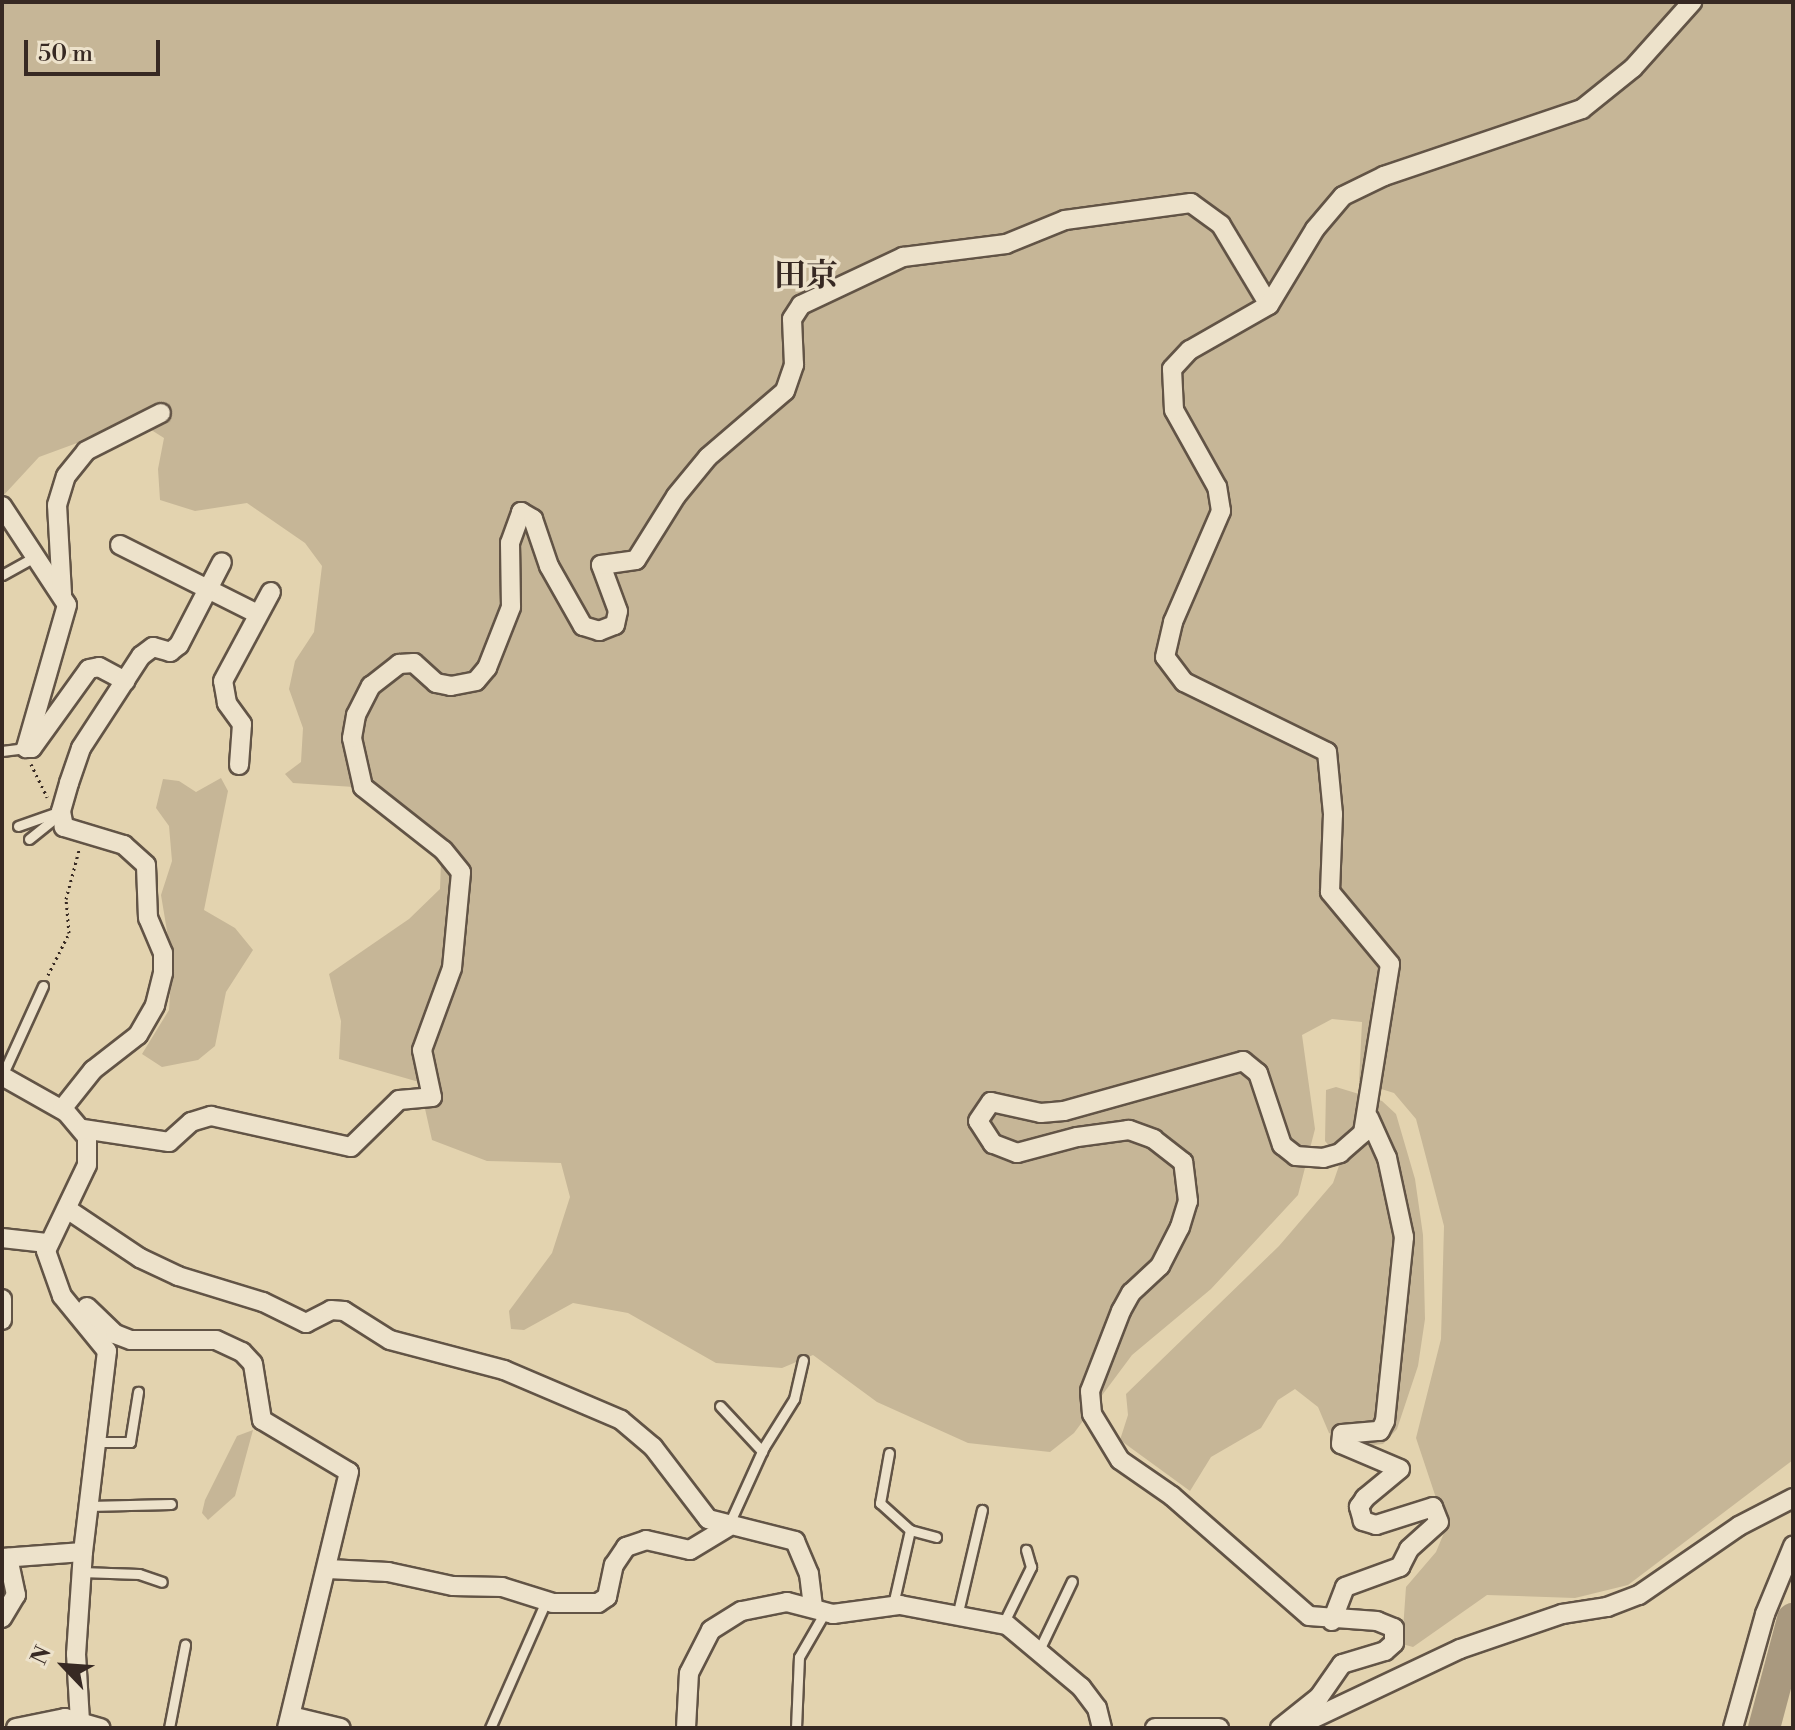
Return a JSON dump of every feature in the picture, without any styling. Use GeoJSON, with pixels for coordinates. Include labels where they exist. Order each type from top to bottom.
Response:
{"type":"FeatureCollection","features":[{"type":"Feature","properties":{"kind":"street"},"geometry":{"type":"LineString","coordinates":[[1280,1728],[1319,1697],[1342,1664],[1385,1651],[1394,1643],[1396,1634],[1387,1622],[1332,1621],[1309,1616],[1172,1496],[1120,1460],[1092,1414],[1090,1391],[1121,1311],[1131,1293],[1160,1266],[1180,1227],[1188,1201],[1183,1162],[1154,1139],[1129,1130],[1077,1137],[1017,1153],[993,1144],[978,1121],[991,1102],[1041,1113],[1064,1111],[1243,1061],[1258,1073],[1282,1145],[1296,1156],[1323,1158],[1340,1153],[1358,1140],[1369,1118],[1390,964],[1330,892],[1333,814],[1327,752],[1184,682],[1165,657],[1173,622],[1221,511],[1217,487],[1174,410],[1172,369],[1208,338],[1269,305],[1315,229],[1343,196],[1384,176],[1582,109],[1625,76],[1692,2]]}},
{"type":"Feature","properties":{"kind":"street"},"geometry":{"type":"LineString","coordinates":[[2,1076],[62,1109],[83,1129],[169,1142],[191,1122],[211,1116],[351,1147],[399,1100],[432,1097],[422,1050],[452,968],[461,872],[443,850],[363,787],[352,738],[356,715],[371,686],[399,664],[414,663],[436,683],[451,686],[476,681],[481,675],[511,607],[510,543],[521,512],[533,519],[549,566],[583,626],[599,631],[615,625],[618,611],[601,565],[636,560],[676,496],[708,457],[785,391],[794,365],[792,319],[801,305],[903,257],[1006,244],[1065,220],[1191,203],[1221,225],[1269,305]]}},
{"type":"Feature","properties":{"kind":"street"},"geometry":{"type":"LineString","coordinates":[[27,749],[68,615],[62,594],[57,505],[66,476],[86,451],[161,413]]}},
{"type":"Feature","properties":{"kind":"street"},"geometry":{"type":"LineString","coordinates":[[2,506],[33,558],[62,594]]}},
{"type":"Feature","properties":{"kind":"street"},"geometry":{"type":"LineString","coordinates":[[120,545],[258,614]]}},
{"type":"Feature","properties":{"kind":"street"},"geometry":{"type":"LineString","coordinates":[[62,1109],[93,1070],[138,1035],[155,1005],[163,973],[163,953],[148,918],[146,865],[124,845],[64,827],[57,814],[81,748],[147,649],[170,652],[179,645],[222,562]]}},
{"type":"Feature","properties":{"kind":"street"},"geometry":{"type":"LineString","coordinates":[[239,765],[242,724],[227,703],[223,681],[271,592]]}},
{"type":"Feature","properties":{"kind":"street"},"geometry":{"type":"LineString","coordinates":[[27,749],[89,669],[99,667],[125,681]]}},
{"type":"Feature","properties":{"kind":"street"},"geometry":{"type":"LineString","coordinates":[[1332,1621],[1345,1587],[1400,1567],[1409,1549],[1439,1522],[1433,1507],[1376,1525],[1363,1521],[1359,1507],[1365,1498],[1400,1469],[1341,1444],[1342,1434],[1380,1431],[1385,1421],[1404,1237],[1387,1158],[1369,1118]]}},
{"type":"Feature","properties":{"kind":"street"},"geometry":{"type":"LineString","coordinates":[[80,1721],[76,1654],[81,1572],[106,1346],[62,1296],[51,1271],[47,1243],[87,1165],[83,1129]]}},
{"type":"Feature","properties":{"kind":"street"},"geometry":{"type":"LineString","coordinates":[[67,1209],[159,1268],[263,1302],[295,1320],[306,1323],[331,1310],[344,1311],[390,1340],[504,1370],[621,1420],[653,1447],[696,1508],[728,1527],[795,1541],[819,1610]]}},
{"type":"Feature","properties":{"kind":"street"},"geometry":{"type":"LineString","coordinates":[[2,1238],[47,1243]]}},
{"type":"Feature","properties":{"kind":"street"},"geometry":{"type":"LineString","coordinates":[[51,1271],[115,1334],[131,1340],[216,1340],[242,1352],[253,1364],[262,1420],[349,1472],[289,1722],[341,1728]]}},
{"type":"Feature","properties":{"kind":"street"},"geometry":{"type":"LineString","coordinates":[[2,1299],[2,1320]]}},
{"type":"Feature","properties":{"kind":"street"},"geometry":{"type":"LineString","coordinates":[[1293,1728],[1460,1649],[1562,1614],[1607,1607],[1639,1595],[1739,1526],[1793,1498]]}},
{"type":"Feature","properties":{"kind":"street"},"geometry":{"type":"LineString","coordinates":[[328,1569],[388,1572],[453,1586],[502,1587],[546,1601],[603,1602],[618,1555],[626,1547],[646,1540],[690,1550],[728,1527]]}},
{"type":"Feature","properties":{"kind":"street"},"geometry":{"type":"LineString","coordinates":[[1733,1728],[1765,1614],[1793,1546]]}},
{"type":"Feature","properties":{"kind":"street"},"geometry":{"type":"LineString","coordinates":[[2,1618],[16,1595],[5,1558],[83,1552]]}},
{"type":"Feature","properties":{"kind":"street"},"geometry":{"type":"LineString","coordinates":[[686,1728],[689,1673],[711,1630],[764,1604],[819,1610],[893,1605],[958,1612],[1003,1624],[1040,1648],[1081,1687],[1097,1708],[1102,1728]]}},
{"type":"Feature","properties":{"kind":"street"},"geometry":{"type":"LineString","coordinates":[[16,1728],[55,1718],[101,1728]]}},
{"type":"Feature","properties":{"kind":"street"},"geometry":{"type":"LineString","coordinates":[[1155,1728],[1219,1728]]}},
{"type":"Feature","properties":{"kind":"lane"},"geometry":{"type":"LineString","coordinates":[[2,575],[33,558]]}},
{"type":"Feature","properties":{"kind":"lane"},"geometry":{"type":"LineString","coordinates":[[2,751],[27,749]]}},
{"type":"Feature","properties":{"kind":"lane"},"geometry":{"type":"LineString","coordinates":[[18,826],[57,814]]}},
{"type":"Feature","properties":{"kind":"lane"},"geometry":{"type":"LineString","coordinates":[[29,839],[57,814]]}},
{"type":"Feature","properties":{"kind":"lane"},"geometry":{"type":"LineString","coordinates":[[2,1076],[43,986]]}},
{"type":"Feature","properties":{"kind":"lane"},"geometry":{"type":"LineString","coordinates":[[728,1527],[762,1451],[794,1399],[803,1360]]}},
{"type":"Feature","properties":{"kind":"lane"},"geometry":{"type":"LineString","coordinates":[[97,1442],[130,1442],[138,1392]]}},
{"type":"Feature","properties":{"kind":"lane"},"geometry":{"type":"LineString","coordinates":[[720,1406],[762,1451]]}},
{"type":"Feature","properties":{"kind":"lane"},"geometry":{"type":"LineString","coordinates":[[889,1453],[880,1503],[910,1530],[936,1537]]}},
{"type":"Feature","properties":{"kind":"lane"},"geometry":{"type":"LineString","coordinates":[[89,1506],[171,1504]]}},
{"type":"Feature","properties":{"kind":"lane"},"geometry":{"type":"LineString","coordinates":[[958,1612],[982,1510]]}},
{"type":"Feature","properties":{"kind":"lane"},"geometry":{"type":"LineString","coordinates":[[893,1605],[910,1530]]}},
{"type":"Feature","properties":{"kind":"lane"},"geometry":{"type":"LineString","coordinates":[[1003,1624],[1031,1567],[1026,1550]]}},
{"type":"Feature","properties":{"kind":"lane"},"geometry":{"type":"LineString","coordinates":[[81,1572],[139,1574],[162,1582]]}},
{"type":"Feature","properties":{"kind":"lane"},"geometry":{"type":"LineString","coordinates":[[1040,1648],[1072,1581]]}},
{"type":"Feature","properties":{"kind":"lane"},"geometry":{"type":"LineString","coordinates":[[490,1728],[546,1601]]}},
{"type":"Feature","properties":{"kind":"lane"},"geometry":{"type":"LineString","coordinates":[[796,1728],[799,1657],[819,1610]]}},
{"type":"Feature","properties":{"kind":"lane"},"geometry":{"type":"LineString","coordinates":[[169,1728],[185,1645]]}},
{"type":"Feature","properties":{"kind":"path"},"geometry":{"type":"LineString","coordinates":[[27,749],[35,774],[57,814]]}},
{"type":"Feature","properties":{"kind":"path"},"geometry":{"type":"LineString","coordinates":[[43,986],[69,933],[66,899],[85,835]]}},
{"type":"Feature","properties":{"kind":"shaded area"},"geometry":{"type":"Polygon","coordinates":[[[2,2],[1793,2],[1793,1460],[1628,1585],[1575,1598],[1487,1595],[1413,1647],[1402,1644],[1406,1587],[1436,1552],[1446,1528],[1416,1438],[1441,1339],[1444,1226],[1416,1119],[1394,1093],[1359,1082],[1362,1022],[1332,1019],[1302,1035],[1315,1129],[1298,1195],[1211,1289],[1132,1355],[1074,1433],[1050,1452],[968,1443],[877,1402],[813,1355],[782,1368],[716,1363],[628,1313],[573,1303],[524,1330],[511,1329],[509,1311],[552,1253],[570,1197],[561,1163],[487,1161],[432,1140],[419,1082],[339,1059],[341,1021],[329,974],[409,919],[440,889],[441,862],[369,788],[293,783],[285,774],[301,762],[303,728],[289,689],[295,661],[314,632],[322,566],[305,543],[247,503],[195,511],[160,500],[158,469],[164,438],[137,421],[39,457],[2,497],[2,2]]]}},
{"type":"Feature","properties":{"kind":"shaded area"},"geometry":{"type":"Polygon","coordinates":[[[221,778],[228,791],[204,910],[235,928],[253,950],[226,992],[215,1046],[198,1060],[162,1067],[142,1054],[169,1010],[172,961],[161,895],[172,861],[169,826],[156,808],[163,779],[179,781],[196,792],[221,778]]]}},
{"type":"Feature","properties":{"kind":"shaded area"},"geometry":{"type":"Polygon","coordinates":[[[1336,1087],[1382,1101],[1396,1114],[1415,1179],[1423,1235],[1425,1319],[1418,1366],[1397,1429],[1383,1444],[1362,1446],[1329,1433],[1318,1407],[1295,1389],[1278,1400],[1261,1428],[1211,1457],[1190,1491],[1120,1440],[1128,1415],[1126,1394],[1279,1246],[1333,1183],[1341,1160],[1325,1141],[1326,1090],[1336,1087]]]}},
{"type":"Feature","properties":{"kind":"shaded area"},"geometry":{"type":"Polygon","coordinates":[[[253,1430],[235,1496],[208,1520],[202,1513],[205,1500],[237,1436],[253,1430]]]}},
{"type":"Feature","properties":{"kind":"waterway"},"geometry":{"type":"LineString","coordinates":[[1764,1728],[1793,1619]]}},
{"type":"Feature","properties":{"kind":"district","name":"田京"},"geometry":{"type":"Point","coordinates":[806,276]}}]}
